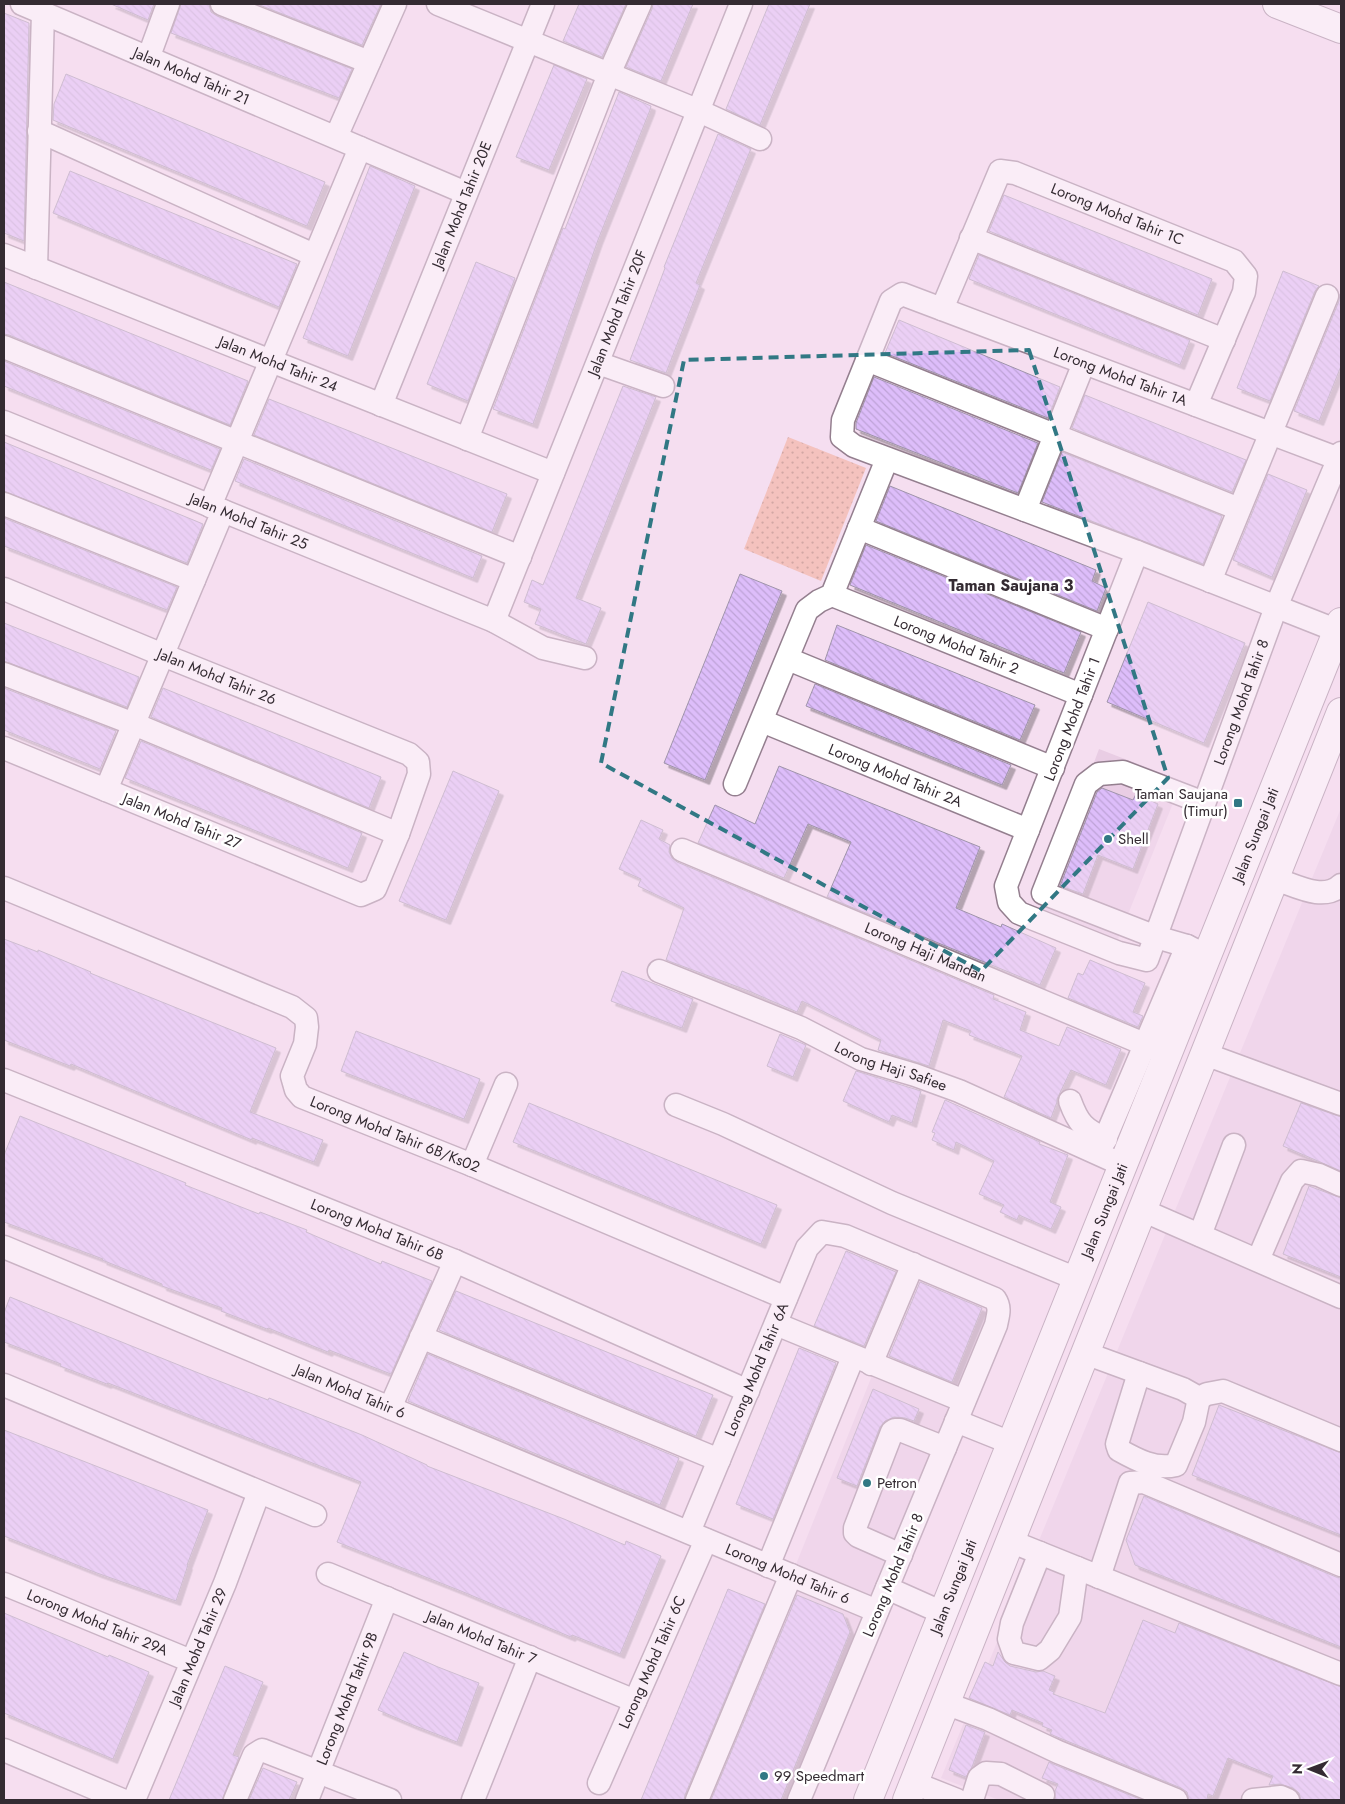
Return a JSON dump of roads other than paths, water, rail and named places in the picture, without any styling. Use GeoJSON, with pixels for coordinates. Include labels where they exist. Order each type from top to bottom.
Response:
{"type":"FeatureCollection","features":[{"type":"Feature","properties":{"kind":"main road"},"geometry":{"type":"LineString","coordinates":[[1290,6],[1341,29]]}},
{"type":"Feature","properties":{"kind":"main road","name":"Jalan Sungai Jati"},"geometry":{"type":"LineString","coordinates":[[868,1800],[1077,1279],[1109,1152],[1156,1050],[1197,951],[1339,627]]}},
{"type":"Feature","properties":{"kind":"main road"},"geometry":{"type":"LineString","coordinates":[[910,1791],[1341,712]]}},
{"type":"Feature","properties":{"kind":"street","name":"Jalan Mohd Tahir 21"},"geometry":{"type":"LineString","coordinates":[[22,4],[149,56],[466,193]]}},
{"type":"Feature","properties":{"kind":"street"},"geometry":{"type":"LineString","coordinates":[[149,56],[168,4]]}},
{"type":"Feature","properties":{"kind":"street"},"geometry":{"type":"LineString","coordinates":[[222,4],[369,62]]}},
{"type":"Feature","properties":{"kind":"street"},"geometry":{"type":"LineString","coordinates":[[336,137],[395,4]]}},
{"type":"Feature","properties":{"kind":"street","name":"Jalan Mohd Tahir 20E"},"geometry":{"type":"LineString","coordinates":[[381,405],[543,4]]}},
{"type":"Feature","properties":{"kind":"street"},"geometry":{"type":"LineString","coordinates":[[467,439],[609,74],[640,4]]}},
{"type":"Feature","properties":{"kind":"street","name":"Jalan Mohd Tahir 20F"},"geometry":{"type":"LineString","coordinates":[[494,621],[741,4]]}},
{"type":"Feature","properties":{"kind":"street"},"geometry":{"type":"LineString","coordinates":[[443,5],[697,110],[760,139]]}},
{"type":"Feature","properties":{"kind":"street"},"geometry":{"type":"LineString","coordinates":[[36,268],[43,12]]}},
{"type":"Feature","properties":{"kind":"street"},"geometry":{"type":"LineString","coordinates":[[39,131],[314,256]]}},
{"type":"Feature","properties":{"kind":"street"},"geometry":{"type":"LineString","coordinates":[[106,790],[194,580],[236,441],[360,148]]}},
{"type":"Feature","properties":{"kind":"street","name":"Lorong Mohd Tahir 1C"},"geometry":{"type":"LineString","coordinates":[[971,238],[1000,171],[1014,173],[1234,261],[1246,276],[1244,292],[1224,340]]}},
{"type":"Feature","properties":{"kind":"street"},"geometry":{"type":"LineString","coordinates":[[942,309],[971,238],[1224,340],[1196,405]]}},
{"type":"Feature","properties":{"kind":"street","name":"Jalan Mohd Tahir 24"},"geometry":{"type":"LineString","coordinates":[[4,255],[553,473]]}},
{"type":"Feature","properties":{"kind":"street","name":"Lorong Mohd Tahir 1A"},"geometry":{"type":"LineString","coordinates":[[867,360],[891,301],[902,294],[1270,433],[1340,456]]}},
{"type":"Feature","properties":{"kind":"street"},"geometry":{"type":"LineString","coordinates":[[1210,581],[1327,296]]}},
{"type":"Feature","properties":{"kind":"street"},"geometry":{"type":"LineString","coordinates":[[4,347],[520,557]]}},
{"type":"Feature","properties":{"kind":"street"},"geometry":{"type":"LineString","coordinates":[[1239,510],[867,360],[843,420],[842,437],[854,446],[1137,552],[1276,607],[1339,627]]}},
{"type":"Feature","properties":{"kind":"street"},"geometry":{"type":"LineString","coordinates":[[598,363],[663,386]]}},
{"type":"Feature","properties":{"kind":"street"},"geometry":{"type":"LineString","coordinates":[[1025,510],[1084,363]]}},
{"type":"Feature","properties":{"kind":"street","name":"Jalan Mohd Tahir 25"},"geometry":{"type":"LineString","coordinates":[[4,422],[494,621],[543,648],[586,658]]}},
{"type":"Feature","properties":{"kind":"street","name":"Lorong Mohd Tahir 8"},"geometry":{"type":"LineString","coordinates":[[1006,886],[1009,902],[1019,913],[1119,953],[1147,960],[1276,607],[1340,456]]}},
{"type":"Feature","properties":{"kind":"street"},"geometry":{"type":"LineString","coordinates":[[736,784],[807,610],[819,601],[832,595],[887,459]]}},
{"type":"Feature","properties":{"kind":"street"},"geometry":{"type":"LineString","coordinates":[[4,504],[194,580]]}},
{"type":"Feature","properties":{"kind":"street"},"geometry":{"type":"LineString","coordinates":[[859,528],[1106,630]]}},
{"type":"Feature","properties":{"kind":"street","name":"Lorong Mohd Tahir 1"},"geometry":{"type":"LineString","coordinates":[[1006,886],[1137,552]]}},
{"type":"Feature","properties":{"kind":"street","name":"Jalan Mohd Tahir 26"},"geometry":{"type":"LineString","coordinates":[[4,589],[409,754],[418,762],[420,774],[398,834]]}},
{"type":"Feature","properties":{"kind":"street","name":"Lorong Mohd Tahir 2"},"geometry":{"type":"LineString","coordinates":[[832,595],[1081,695]]}},
{"type":"Feature","properties":{"kind":"street"},"geometry":{"type":"LineString","coordinates":[[788,659],[1052,768]]}},
{"type":"Feature","properties":{"kind":"street"},"geometry":{"type":"LineString","coordinates":[[4,674],[134,724],[398,834]]}},
{"type":"Feature","properties":{"kind":"street","name":"Lorong Mohd Tahir 2A"},"geometry":{"type":"LineString","coordinates":[[762,721],[1028,830]]}},
{"type":"Feature","properties":{"kind":"street","name":"Jalan Mohd Tahir 27"},"geometry":{"type":"LineString","coordinates":[[4,748],[361,895],[375,889],[398,834]]}},
{"type":"Feature","properties":{"kind":"street"},"geometry":{"type":"LineString","coordinates":[[1197,951],[1043,893],[1086,784],[1099,774],[1123,772],[1204,803]]}},
{"type":"Feature","properties":{"kind":"street","name":"Lorong Haji Mandan"},"geometry":{"type":"LineString","coordinates":[[682,850],[1156,1050]]}},
{"type":"Feature","properties":{"kind":"street"},"geometry":{"type":"LineString","coordinates":[[1275,878],[1320,894],[1334,892],[1341,885]]}},
{"type":"Feature","properties":{"kind":"street","name":"Lorong Mohd Tahir 6B/Ks02"},"geometry":{"type":"LineString","coordinates":[[4,888],[292,1007],[306,1018],[307,1026],[305,1044],[292,1076],[296,1090],[302,1097],[472,1165],[786,1298]]}},
{"type":"Feature","properties":{"kind":"street","name":"Lorong Haji Safiee"},"geometry":{"type":"LineString","coordinates":[[659,971],[801,1028],[861,1059],[915,1075],[959,1091],[1109,1152]]}},
{"type":"Feature","properties":{"kind":"street"},"geometry":{"type":"LineString","coordinates":[[1205,1054],[1341,1104]]}},
{"type":"Feature","properties":{"kind":"street","name":"Lorong Mohd Tahir 6B"},"geometry":{"type":"LineString","coordinates":[[4,1080],[455,1260],[748,1391]]}},
{"type":"Feature","properties":{"kind":"street"},"geometry":{"type":"LineString","coordinates":[[472,1165],[506,1084]]}},
{"type":"Feature","properties":{"kind":"street"},"geometry":{"type":"LineString","coordinates":[[1070,1101],[1076,1118],[1096,1134],[1109,1152]]}},
{"type":"Feature","properties":{"kind":"street"},"geometry":{"type":"LineString","coordinates":[[676,1105],[724,1124],[892,1203],[1077,1279]]}},
{"type":"Feature","properties":{"kind":"street"},"geometry":{"type":"LineString","coordinates":[[1200,1235],[1234,1145]]}},
{"type":"Feature","properties":{"kind":"street"},"geometry":{"type":"LineString","coordinates":[[1258,1260],[1292,1181],[1301,1171],[1319,1175],[1341,1185]]}},
{"type":"Feature","properties":{"kind":"street"},"geometry":{"type":"LineString","coordinates":[[1142,1210],[1341,1297]]}},
{"type":"Feature","properties":{"kind":"street","name":"Lorong Mohd Tahir 6A"},"geometry":{"type":"LineString","coordinates":[[697,1536],[719,1460],[807,1248],[822,1232],[845,1236],[913,1264]]}},
{"type":"Feature","properties":{"kind":"street","name":"Jalan Mohd Tahir 6"},"geometry":{"type":"LineString","coordinates":[[4,1247],[697,1536]]}},
{"type":"Feature","properties":{"kind":"street"},"geometry":{"type":"LineString","coordinates":[[390,1408],[455,1260]]}},
{"type":"Feature","properties":{"kind":"street"},"geometry":{"type":"LineString","coordinates":[[768,1566],[862,1360],[913,1264]]}},
{"type":"Feature","properties":{"kind":"street","name":"Lorong Mohd Tahir 8"},"geometry":{"type":"LineString","coordinates":[[799,1800],[996,1325],[999,1313],[999,1305],[990,1296],[913,1264]]}},
{"type":"Feature","properties":{"kind":"street"},"geometry":{"type":"LineString","coordinates":[[776,1324],[862,1360],[960,1411],[1011,1443]]}},
{"type":"Feature","properties":{"kind":"street"},"geometry":{"type":"LineString","coordinates":[[421,1337],[719,1460]]}},
{"type":"Feature","properties":{"kind":"street"},"geometry":{"type":"LineString","coordinates":[[1085,1352],[1183,1389],[1199,1398]]}},
{"type":"Feature","properties":{"kind":"street"},"geometry":{"type":"LineString","coordinates":[[1139,1373],[1118,1444],[1119,1450],[1140,1461],[1165,1467],[1176,1464],[1194,1422],[1199,1398]]}},
{"type":"Feature","properties":{"kind":"street"},"geometry":{"type":"LineString","coordinates":[[4,1386],[315,1515]]}},
{"type":"Feature","properties":{"kind":"street"},"geometry":{"type":"LineString","coordinates":[[1199,1398],[1207,1394],[1223,1391],[1341,1440]]}},
{"type":"Feature","properties":{"kind":"street"},"geometry":{"type":"LineString","coordinates":[[901,1555],[855,1533],[855,1528],[892,1432],[900,1430],[945,1448]]}},
{"type":"Feature","properties":{"kind":"street"},"geometry":{"type":"LineString","coordinates":[[1099,1576],[1130,1483],[1144,1482],[1341,1565]]}},
{"type":"Feature","properties":{"kind":"street","name":"Jalan Mohd Tahir 29"},"geometry":{"type":"LineString","coordinates":[[134,1800],[225,1583],[260,1492]]}},
{"type":"Feature","properties":{"kind":"street","name":"Lorong Mohd Tahir 6"},"geometry":{"type":"LineString","coordinates":[[697,1536],[877,1611]]}},
{"type":"Feature","properties":{"kind":"street","name":"Lorong Mohd Tahir 6C"},"geometry":{"type":"LineString","coordinates":[[599,1783],[635,1701],[697,1536]]}},
{"type":"Feature","properties":{"kind":"street"},"geometry":{"type":"LineString","coordinates":[[1010,1541],[1341,1674]]}},
{"type":"Feature","properties":{"kind":"street"},"geometry":{"type":"LineString","coordinates":[[1040,1553],[1012,1623],[1009,1639],[1014,1654],[1039,1659],[1050,1650],[1070,1617],[1077,1568]]}},
{"type":"Feature","properties":{"kind":"street","name":"Jalan Mohd Tahir 7"},"geometry":{"type":"LineString","coordinates":[[328,1574],[635,1701]]}},
{"type":"Feature","properties":{"kind":"street"},"geometry":{"type":"LineString","coordinates":[[697,1800],[791,1575]]}},
{"type":"Feature","properties":{"kind":"street","name":"Lorong Mohd Tahir 29A"},"geometry":{"type":"LineString","coordinates":[[4,1584],[191,1661]]}},
{"type":"Feature","properties":{"kind":"street"},"geometry":{"type":"LineString","coordinates":[[887,1588],[943,1612]]}},
{"type":"Feature","properties":{"kind":"street","name":"Lorong Mohd Tahir 9B"},"geometry":{"type":"LineString","coordinates":[[307,1800],[387,1598]]}},
{"type":"Feature","properties":{"kind":"street"},"geometry":{"type":"LineString","coordinates":[[473,1800],[530,1658]]}},
{"type":"Feature","properties":{"kind":"street"},"geometry":{"type":"LineString","coordinates":[[946,1704],[988,1719],[1058,1752],[1176,1800]]}},
{"type":"Feature","properties":{"kind":"street"},"geometry":{"type":"LineString","coordinates":[[4,1750],[122,1800]]}},
{"type":"Feature","properties":{"kind":"street"},"geometry":{"type":"LineString","coordinates":[[235,1800],[254,1755],[262,1750],[387,1800]]}},
{"type":"Feature","properties":{"kind":"street"},"geometry":{"type":"LineString","coordinates":[[972,1800],[979,1778],[986,1773],[1001,1774],[1043,1795]]}},
{"type":"Feature","properties":{"kind":"street"},"geometry":{"type":"LineString","coordinates":[[910,1791],[957,1800]]}},
{"type":"Feature","properties":{"kind":"street"},"geometry":{"type":"LineString","coordinates":[[1253,1800],[1281,1797],[1288,1800]]}},
{"type":"Feature","properties":{"kind":"place","name":"Taman Saujana (Timur)"},"geometry":{"type":"Point","coordinates":[1238,803]}},
{"type":"Feature","properties":{"kind":"place","name":"Shell"},"geometry":{"type":"Point","coordinates":[1108,839]}},
{"type":"Feature","properties":{"kind":"place","name":"Petron"},"geometry":{"type":"Point","coordinates":[867,1483]}},
{"type":"Feature","properties":{"kind":"place","name":"99 Speedmart"},"geometry":{"type":"Point","coordinates":[764,1776]}},
{"type":"Feature","properties":{"kind":"district","name":"Taman Saujana 3"},"geometry":{"type":"Point","coordinates":[1011,585]}}]}
